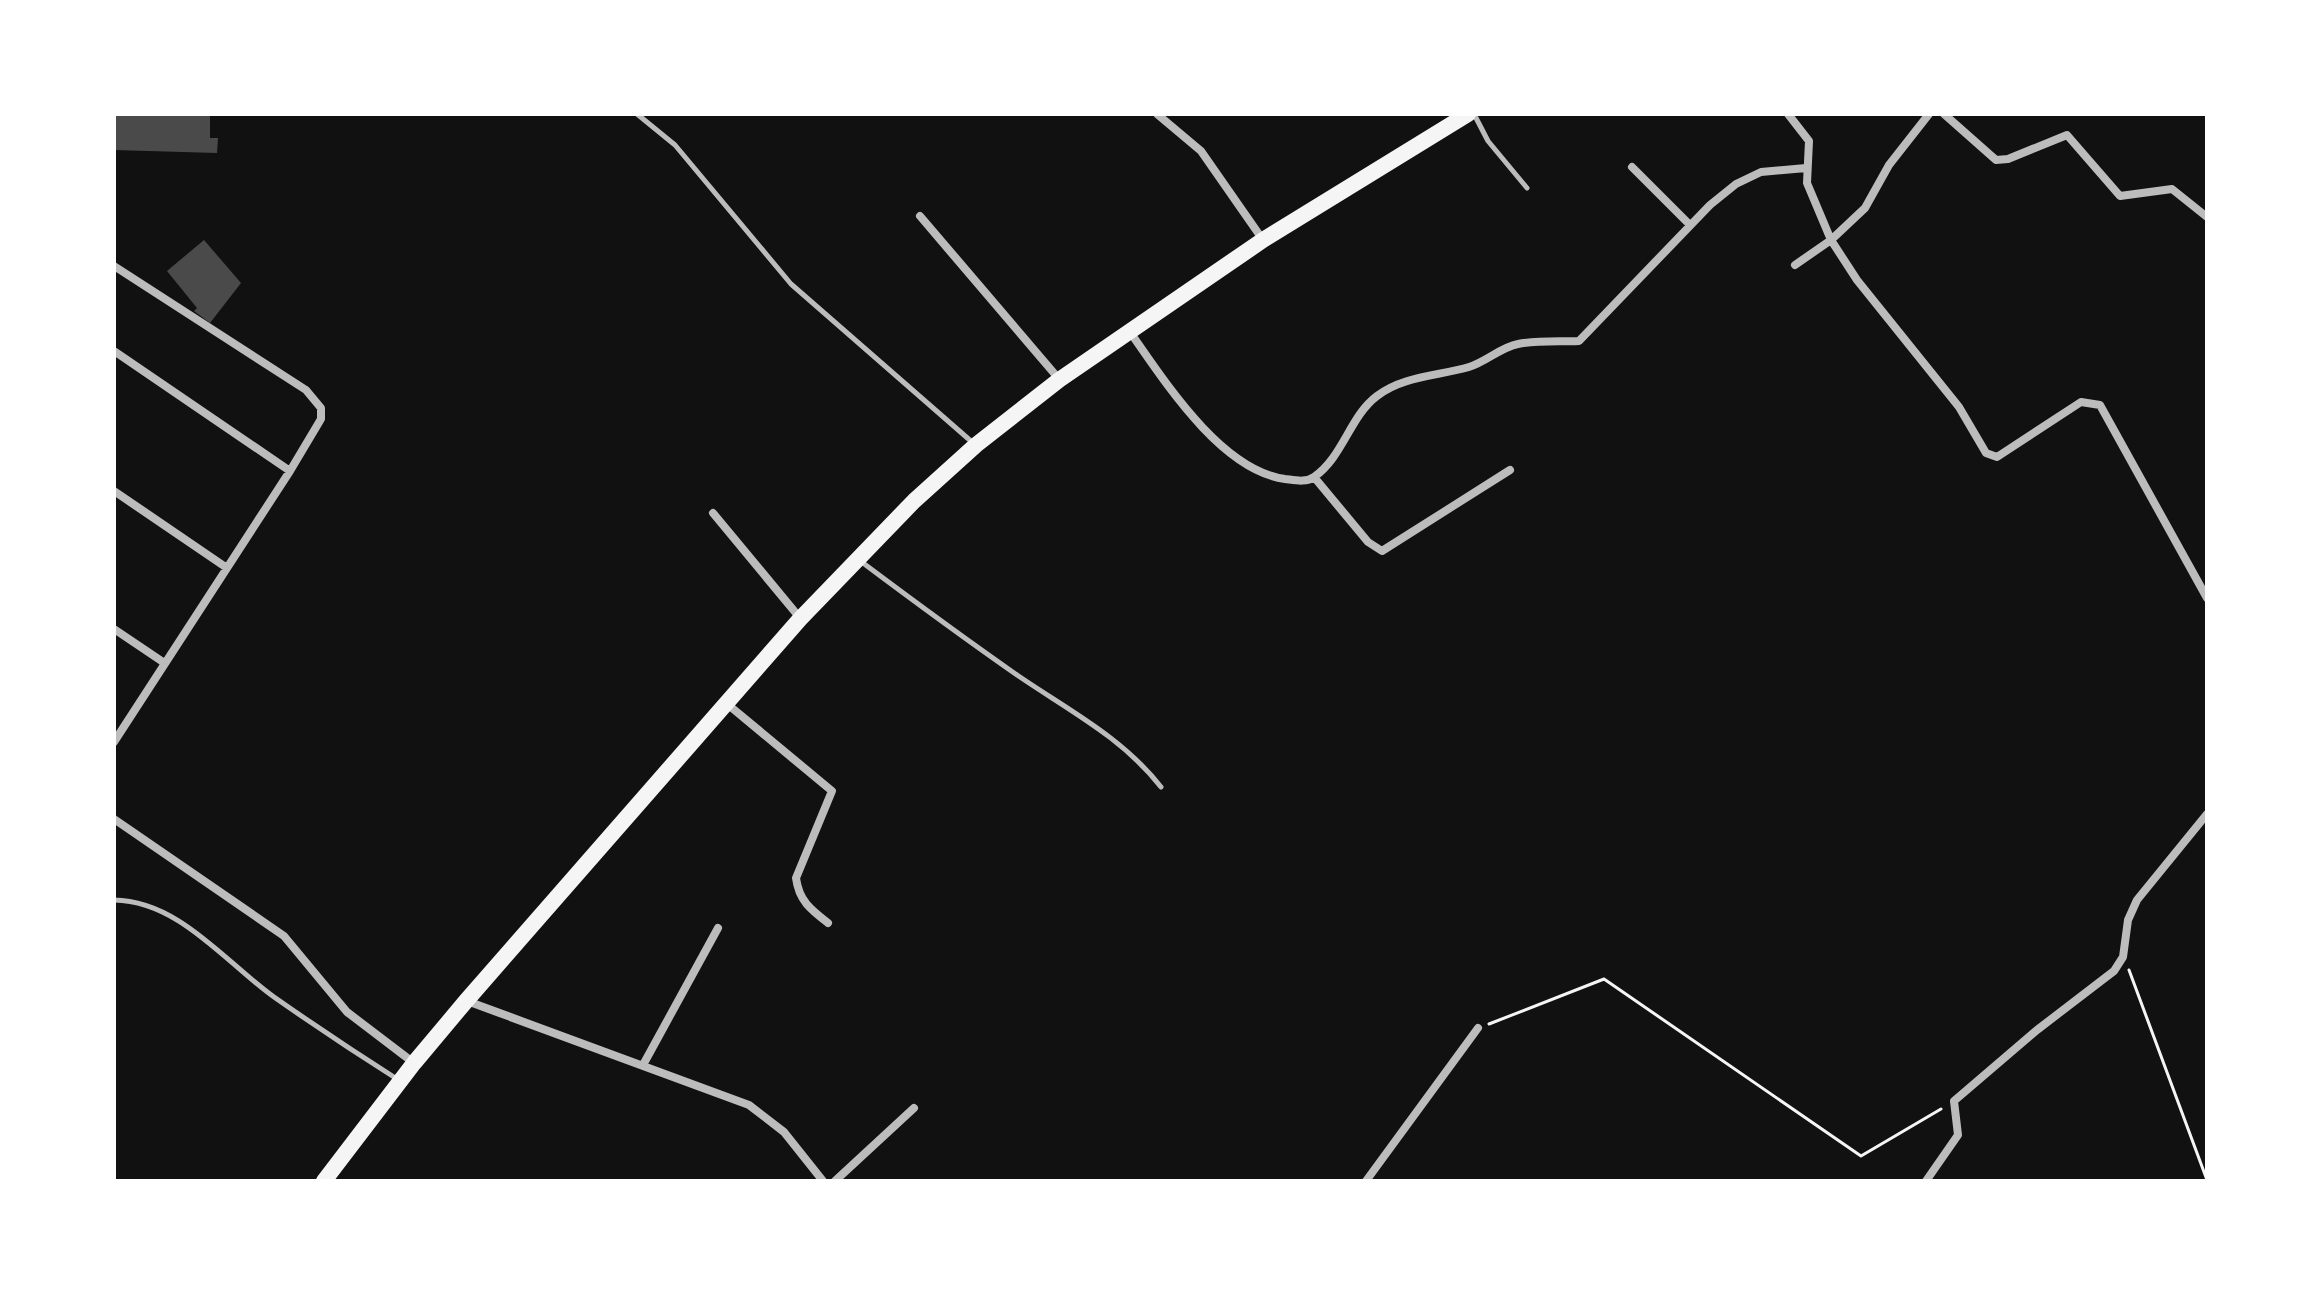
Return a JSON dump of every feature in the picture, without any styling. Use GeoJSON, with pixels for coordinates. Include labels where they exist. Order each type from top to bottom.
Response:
{"type":"FeatureCollection","features":[{"type":"Feature","properties":{"kind":"main road"},"geometry":{"type":"LineString","coordinates":[[324,1181],[414,1063],[466,1001],[800,619],[914,501],[976,445],[1059,380],[1263,240],[1471,114]]}},
{"type":"Feature","properties":{"kind":"street"},"geometry":{"type":"LineString","coordinates":[[1157,114],[1201,151],[1263,240]]}},
{"type":"Feature","properties":{"kind":"street"},"geometry":{"type":"LineString","coordinates":[[1788,114],[1809,141],[1806,168],[1812,201],[1831,240],[1907,346],[1959,407],[1989,456],[1997,457],[2081,402],[2100,405],[2207,596]]}},
{"type":"Feature","properties":{"kind":"street"},"geometry":{"type":"LineString","coordinates":[[1795,265],[1831,240],[1865,208],[1889,165],[1929,114]]}},
{"type":"Feature","properties":{"kind":"street"},"geometry":{"type":"LineString","coordinates":[[1944,114],[1996,160],[2016,157],[2067,135],[2116,194],[2129,197],[2172,189],[2207,217]]}},
{"type":"Feature","properties":{"kind":"street"},"geometry":{"type":"LineString","coordinates":[[1632,167],[1690,225]]}},
{"type":"Feature","properties":{"kind":"street"},"geometry":{"type":"LineString","coordinates":[[1130,332],[1171,392],[1238,459],[1266,477],[1306,481],[1314,477],[1343,446],[1373,398],[1388,388],[1443,371],[1466,368],[1517,344],[1579,341],[1690,225],[1736,184],[1761,172],[1806,168]]}},
{"type":"Feature","properties":{"kind":"street"},"geometry":{"type":"LineString","coordinates":[[920,216],[1059,380]]}},
{"type":"Feature","properties":{"kind":"street"},"geometry":{"type":"LineString","coordinates":[[114,266],[317,399],[321,419],[114,742]]}},
{"type":"Feature","properties":{"kind":"street"},"geometry":{"type":"LineString","coordinates":[[114,351],[290,471]]}},
{"type":"Feature","properties":{"kind":"street"},"geometry":{"type":"LineString","coordinates":[[1314,477],[1368,542],[1382,551],[1510,470]]}},
{"type":"Feature","properties":{"kind":"street"},"geometry":{"type":"LineString","coordinates":[[114,491],[227,568]]}},
{"type":"Feature","properties":{"kind":"street"},"geometry":{"type":"LineString","coordinates":[[713,513],[800,619]]}},
{"type":"Feature","properties":{"kind":"street"},"geometry":{"type":"LineString","coordinates":[[114,629],[163,662]]}},
{"type":"Feature","properties":{"kind":"street"},"geometry":{"type":"LineString","coordinates":[[726,703],[832,791],[796,878],[798,893],[808,908],[828,923]]}},
{"type":"Feature","properties":{"kind":"street"},"geometry":{"type":"LineString","coordinates":[[1926,1181],[1958,1135],[1954,1101],[2037,1030],[2114,971],[2123,957],[2128,920],[2137,900],[2207,814]]}},
{"type":"Feature","properties":{"kind":"street"},"geometry":{"type":"LineString","coordinates":[[114,819],[284,936],[347,1012],[414,1063]]}},
{"type":"Feature","properties":{"kind":"street"},"geometry":{"type":"LineString","coordinates":[[643,1065],[718,928]]}},
{"type":"Feature","properties":{"kind":"street"},"geometry":{"type":"LineString","coordinates":[[466,1001],[760,1111],[784,1132],[823,1181]]}},
{"type":"Feature","properties":{"kind":"street"},"geometry":{"type":"LineString","coordinates":[[1366,1181],[1478,1028]]}},
{"type":"Feature","properties":{"kind":"street"},"geometry":{"type":"LineString","coordinates":[[835,1181],[914,1108]]}},
{"type":"Feature","properties":{"kind":"lane"},"geometry":{"type":"LineString","coordinates":[[637,114],[675,145],[791,284],[976,445]]}},
{"type":"Feature","properties":{"kind":"lane"},"geometry":{"type":"LineString","coordinates":[[1471,114],[1488,141],[1527,188]]}},
{"type":"Feature","properties":{"kind":"lane"},"geometry":{"type":"LineString","coordinates":[[857,559],[1000,663],[1101,729],[1135,758],[1161,787]]}},
{"type":"Feature","properties":{"kind":"lane"},"geometry":{"type":"LineString","coordinates":[[114,900],[153,907],[183,924],[274,997],[400,1081]]}},
{"type":"Feature","properties":{"kind":"path"},"geometry":{"type":"LineString","coordinates":[[2123,957],[2207,1180]]}},
{"type":"Feature","properties":{"kind":"path"},"geometry":{"type":"LineString","coordinates":[[1478,1028],[1604,979],[1861,1156],[1954,1101]]}},
{"type":"Feature","properties":{"kind":"building"},"geometry":{"type":"Polygon","coordinates":[[[114,114],[210,114],[210,138],[218,138],[217,153],[114,150],[114,114]]]}},
{"type":"Feature","properties":{"kind":"building"},"geometry":{"type":"Polygon","coordinates":[[[204,240],[241,283],[210,323],[194,311],[197,308],[167,271],[204,240]]]}}]}
